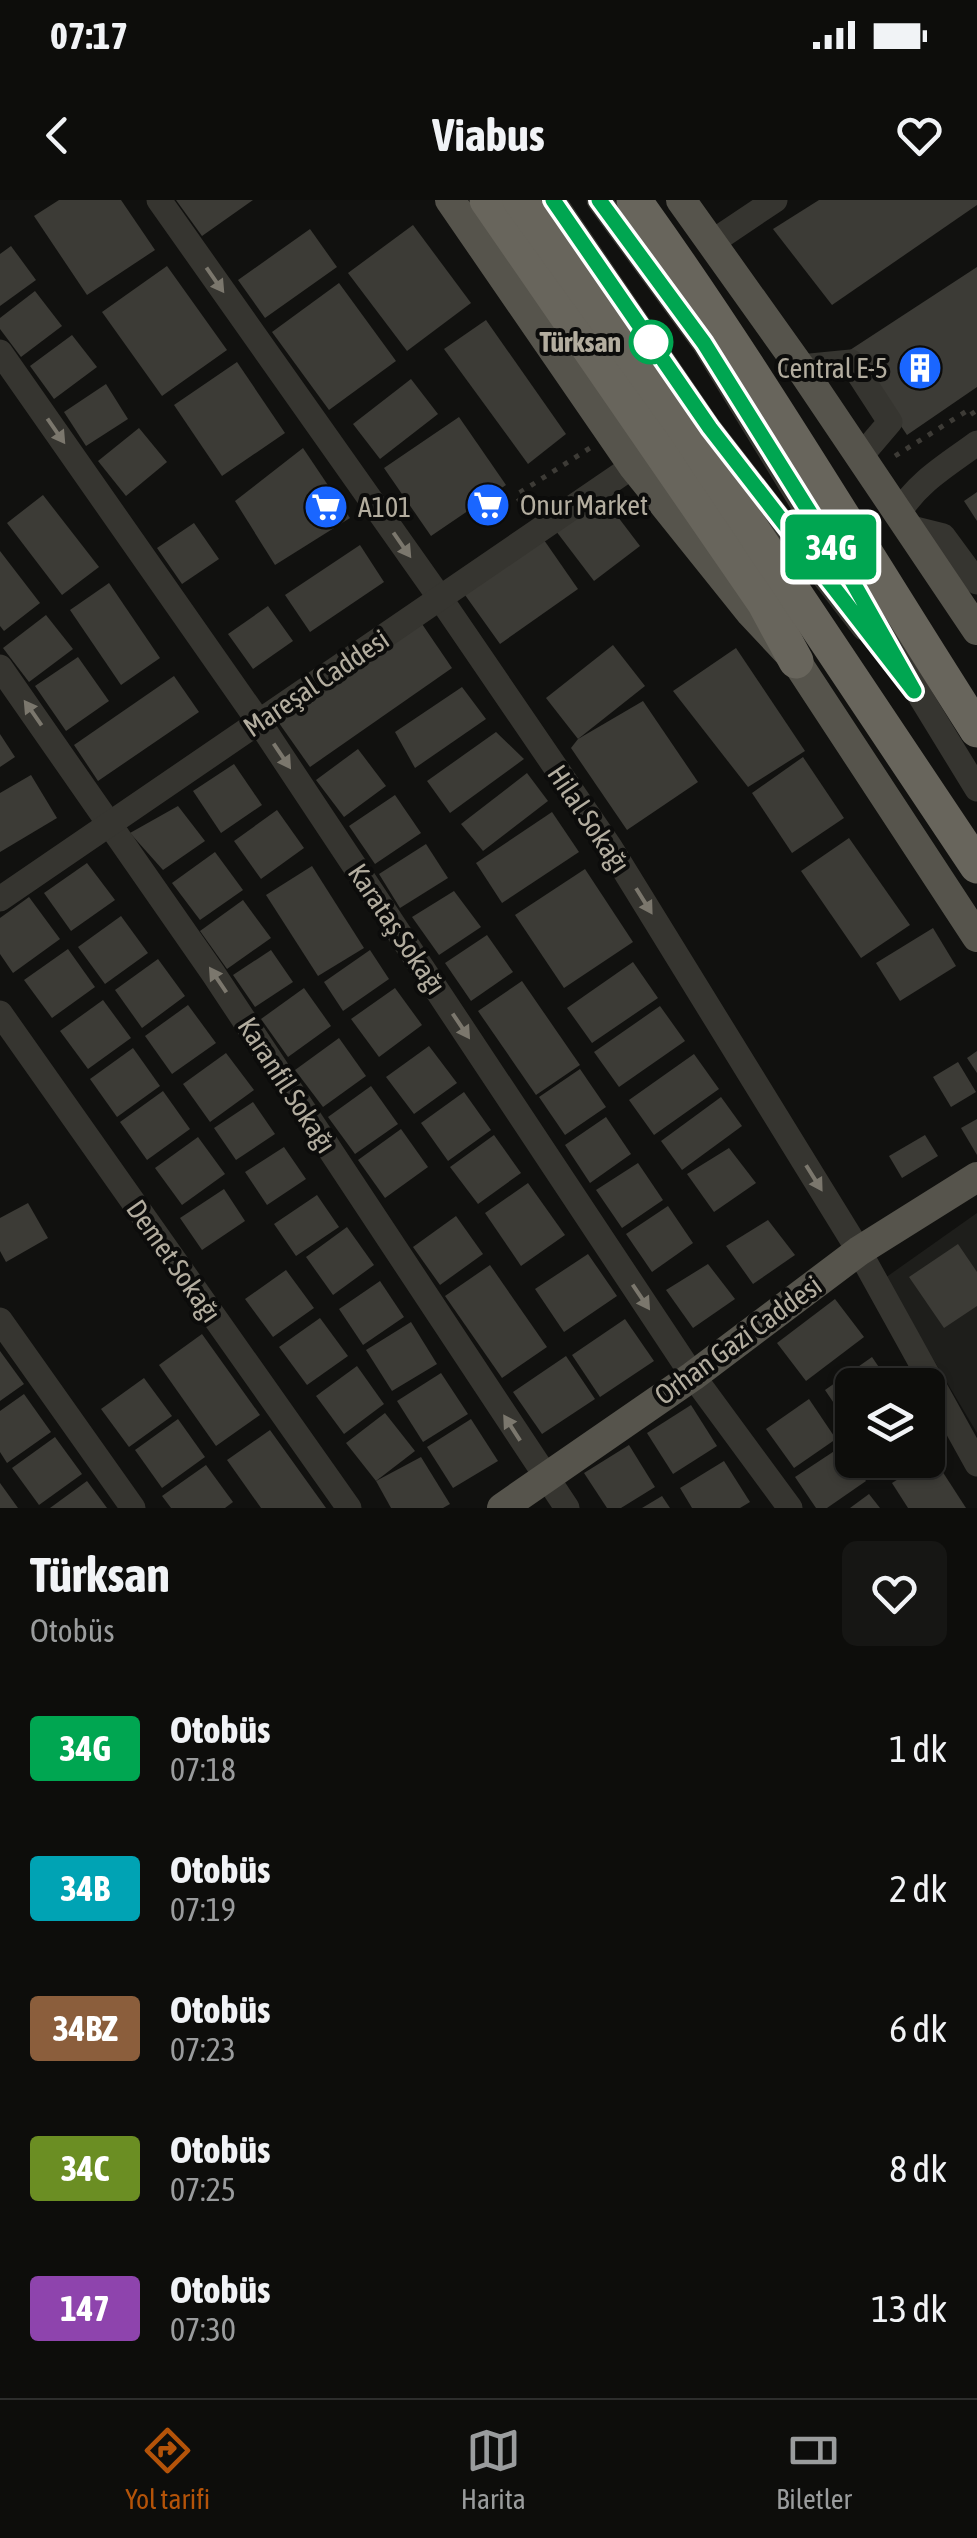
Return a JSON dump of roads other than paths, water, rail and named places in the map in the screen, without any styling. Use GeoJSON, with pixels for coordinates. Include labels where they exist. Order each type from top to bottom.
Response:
{"type":"FeatureCollection","features":[{"type":"Feature","properties":{"kind":"highway"},"geometry":{"type":"LineString","coordinates":[[487,200],[764,602],[796,661]]}},
{"type":"Feature","properties":{"kind":"highway"},"geometry":{"type":"LineString","coordinates":[[520,200],[692,439],[977,866]]}},
{"type":"Feature","properties":{"kind":"highway"},"geometry":{"type":"LineString","coordinates":[[634,200],[751,368],[977,730]]}},
{"type":"Feature","properties":{"kind":"highway"},"geometry":{"type":"LineString","coordinates":[[870,559],[977,694]]}},
{"type":"Feature","properties":{"kind":"main road"},"geometry":{"type":"LineString","coordinates":[[450,200],[632,466],[751,613],[796,661],[977,937]]}},
{"type":"Feature","properties":{"kind":"main road"},"geometry":{"type":"LineString","coordinates":[[680,200],[800,367],[977,630]]}},
{"type":"Feature","properties":{"kind":"main road","name":"Orhan Gazi Caddesi"},"geometry":{"type":"LineString","coordinates":[[502,1508],[693,1376],[859,1250],[977,1177]]}},
{"type":"Feature","properties":{"kind":"street","name":"Hilal Sokağı"},"geometry":{"type":"LineString","coordinates":[[159,200],[610,847],[859,1250],[977,1464]]}},
{"type":"Feature","properties":{"kind":"street"},"geometry":{"type":"LineString","coordinates":[[552,200],[710,428],[914,691]]}},
{"type":"Feature","properties":{"kind":"street"},"geometry":{"type":"LineString","coordinates":[[599,200],[704,343],[977,788]]}},
{"type":"Feature","properties":{"kind":"street"},"geometry":{"type":"LineString","coordinates":[[711,242],[745,207],[775,200]]}},
{"type":"Feature","properties":{"kind":"street","name":"Karataş Sokağı"},"geometry":{"type":"LineString","coordinates":[[0,352],[259,722],[693,1376],[790,1508]]}},
{"type":"Feature","properties":{"kind":"street"},"geometry":{"type":"LineString","coordinates":[[800,367],[851,362],[890,422],[861,456]]}},
{"type":"Feature","properties":{"kind":"street"},"geometry":{"type":"LineString","coordinates":[[977,443],[909,496],[903,520],[943,536],[977,582]]}},
{"type":"Feature","properties":{"kind":"street","name":"Mareşal Caddesi"},"geometry":{"type":"LineString","coordinates":[[0,900],[632,466]]}},
{"type":"Feature","properties":{"kind":"street","name":"Karanfil Sokağı"},"geometry":{"type":"LineString","coordinates":[[0,667],[214,973],[566,1508]]}},
{"type":"Feature","properties":{"kind":"street","name":"Demet Sokağı"},"geometry":{"type":"LineString","coordinates":[[0,1013],[349,1508]]}},
{"type":"Feature","properties":{"kind":"street"},"geometry":{"type":"LineString","coordinates":[[0,1320],[134,1508]]}},
{"type":"Feature","properties":{"kind":"place","name":"Türksan"},"geometry":{"type":"Point","coordinates":[651,342]}},
{"type":"Feature","properties":{"kind":"place","name":"Central E-5"},"geometry":{"type":"Point","coordinates":[920,368]}},
{"type":"Feature","properties":{"kind":"place","name":"Onur Market"},"geometry":{"type":"Point","coordinates":[488,505]}},
{"type":"Feature","properties":{"kind":"place","name":"A101"},"geometry":{"type":"Point","coordinates":[326,507]}}]}
